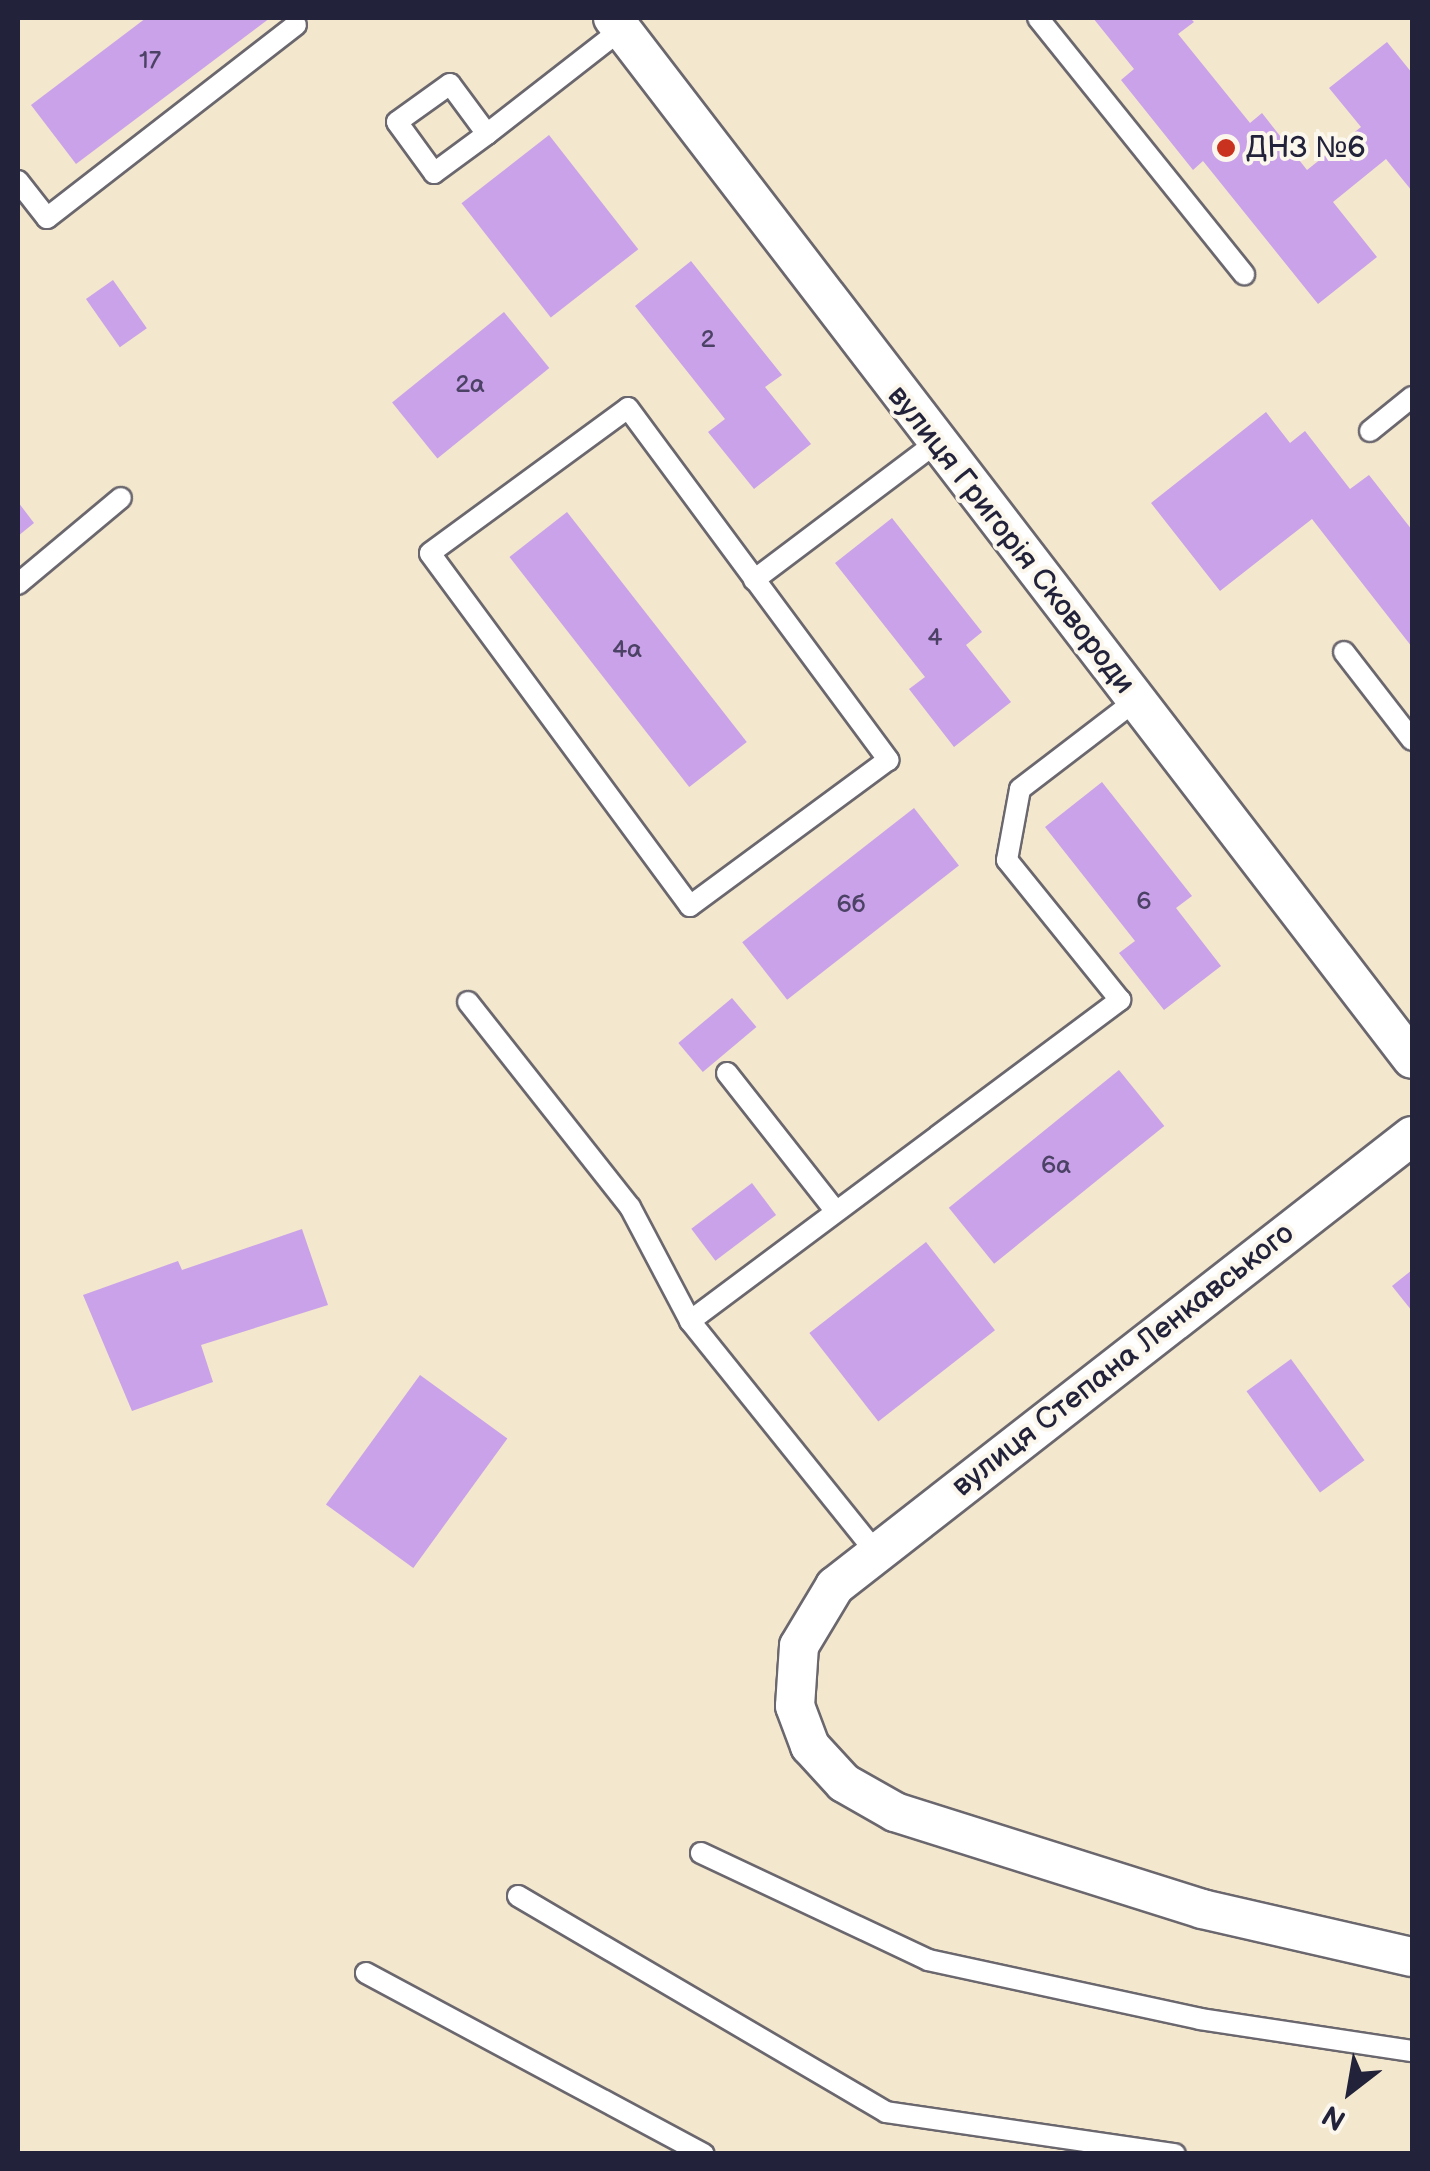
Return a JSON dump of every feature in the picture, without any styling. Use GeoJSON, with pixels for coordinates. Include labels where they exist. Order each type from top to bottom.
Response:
{"type":"FeatureCollection","features":[{"type":"Feature","properties":{"kind":"street","name":"вулиця Григорія Сковороди"},"geometry":{"type":"LineString","coordinates":[[617,23],[1412,1059]]}},
{"type":"Feature","properties":{"kind":"street","name":"вулиця Степана Ленкавського"},"geometry":{"type":"LineString","coordinates":[[1412,1136],[875,1550],[835,1586],[799,1646],[795,1706],[810,1746],[844,1783],[895,1812],[1202,1909],[1412,1957]]}},
{"type":"Feature","properties":{"kind":"lane"},"geometry":{"type":"LineString","coordinates":[[1038,18],[1244,274]]}},
{"type":"Feature","properties":{"kind":"lane"},"geometry":{"type":"LineString","coordinates":[[487,134],[450,84],[397,122],[434,172],[487,134],[617,23]]}},
{"type":"Feature","properties":{"kind":"lane"},"geometry":{"type":"LineString","coordinates":[[18,181],[47,218],[296,26]]}},
{"type":"Feature","properties":{"kind":"lane"},"geometry":{"type":"LineString","coordinates":[[1370,430],[1412,397]]}},
{"type":"Feature","properties":{"kind":"lane"},"geometry":{"type":"LineString","coordinates":[[628,408],[754,580],[888,760],[690,906],[430,553],[628,408]]}},
{"type":"Feature","properties":{"kind":"lane"},"geometry":{"type":"LineString","coordinates":[[754,580],[936,443]]}},
{"type":"Feature","properties":{"kind":"lane"},"geometry":{"type":"LineString","coordinates":[[18,584],[121,498]]}},
{"type":"Feature","properties":{"kind":"lane"},"geometry":{"type":"LineString","coordinates":[[1344,652],[1412,740]]}},
{"type":"Feature","properties":{"kind":"lane"},"geometry":{"type":"LineString","coordinates":[[690,1321],[834,1209],[1120,1000],[1007,860],[1020,789],[1134,701]]}},
{"type":"Feature","properties":{"kind":"lane"},"geometry":{"type":"LineString","coordinates":[[468,1002],[630,1207],[690,1321],[875,1550]]}},
{"type":"Feature","properties":{"kind":"lane"},"geometry":{"type":"LineString","coordinates":[[727,1073],[834,1209]]}},
{"type":"Feature","properties":{"kind":"lane"},"geometry":{"type":"LineString","coordinates":[[701,1852],[928,1960],[1200,2019],[1412,2051]]}},
{"type":"Feature","properties":{"kind":"lane"},"geometry":{"type":"LineString","coordinates":[[518,1896],[886,2112],[1175,2154]]}},
{"type":"Feature","properties":{"kind":"lane"},"geometry":{"type":"LineString","coordinates":[[366,1973],[704,2154]]}},
{"type":"Feature","properties":{"kind":"building"},"geometry":{"type":"Polygon","coordinates":[[[146,18],[270,18],[76,164],[31,105],[146,18]]]}},
{"type":"Feature","properties":{"kind":"building"},"geometry":{"type":"Polygon","coordinates":[[[1093,18],[1190,18],[1194,22],[1178,34],[1250,123],[1262,113],[1307,170],[1361,127],[1329,88],[1387,42],[1412,73],[1412,191],[1386,159],[1333,202],[1377,257],[1318,304],[1203,161],[1193,170],[1121,80],[1134,69],[1093,18]]]}},
{"type":"Feature","properties":{"kind":"building"},"geometry":{"type":"Polygon","coordinates":[[[549,135],[638,249],[551,318],[462,203],[549,135]]]}},
{"type":"Feature","properties":{"kind":"building"},"geometry":{"type":"Polygon","coordinates":[[[691,261],[782,375],[765,387],[811,444],[754,489],[708,432],[725,419],[635,306],[691,261]]]}},
{"type":"Feature","properties":{"kind":"building"},"geometry":{"type":"Polygon","coordinates":[[[113,280],[147,328],[120,347],[86,299],[113,280]]]}},
{"type":"Feature","properties":{"kind":"building"},"geometry":{"type":"Polygon","coordinates":[[[504,312],[549,368],[437,459],[392,403],[504,312]]]}},
{"type":"Feature","properties":{"kind":"building"},"geometry":{"type":"Polygon","coordinates":[[[1266,412],[1290,443],[1305,431],[1350,489],[1369,475],[1412,530],[1412,647],[1312,519],[1220,591],[1151,503],[1266,412]]]}},
{"type":"Feature","properties":{"kind":"building"},"geometry":{"type":"Polygon","coordinates":[[[18,502],[34,523],[18,536],[18,502]]]}},
{"type":"Feature","properties":{"kind":"building"},"geometry":{"type":"Polygon","coordinates":[[[567,512],[747,742],[689,787],[509,557],[567,512]]]}},
{"type":"Feature","properties":{"kind":"building"},"geometry":{"type":"Polygon","coordinates":[[[892,518],[982,632],[966,645],[1011,702],[954,747],[909,689],[925,677],[835,563],[892,518]]]}},
{"type":"Feature","properties":{"kind":"building"},"geometry":{"type":"Polygon","coordinates":[[[1102,782],[1192,896],[1176,908],[1221,966],[1164,1010],[1119,953],[1135,941],[1045,827],[1102,782]]]}},
{"type":"Feature","properties":{"kind":"building"},"geometry":{"type":"Polygon","coordinates":[[[914,808],[959,866],[787,1000],[742,942],[914,808]]]}},
{"type":"Feature","properties":{"kind":"building"},"geometry":{"type":"Polygon","coordinates":[[[732,998],[756,1027],[703,1072],[678,1043],[732,998]]]}},
{"type":"Feature","properties":{"kind":"building"},"geometry":{"type":"Polygon","coordinates":[[[1119,1070],[1164,1126],[994,1264],[949,1208],[1119,1070]]]}},
{"type":"Feature","properties":{"kind":"building"},"geometry":{"type":"Polygon","coordinates":[[[752,1183],[776,1215],[715,1261],[691,1229],[752,1183]]]}},
{"type":"Feature","properties":{"kind":"building"},"geometry":{"type":"Polygon","coordinates":[[[302,1229],[328,1305],[201,1345],[213,1382],[132,1411],[83,1295],[178,1261],[182,1270],[302,1229]]]}},
{"type":"Feature","properties":{"kind":"building"},"geometry":{"type":"Polygon","coordinates":[[[926,1242],[995,1330],[878,1421],[809,1333],[926,1242]]]}},
{"type":"Feature","properties":{"kind":"building"},"geometry":{"type":"Polygon","coordinates":[[[1412,1270],[1412,1311],[1392,1286],[1412,1270]]]}},
{"type":"Feature","properties":{"kind":"building"},"geometry":{"type":"Polygon","coordinates":[[[1291,1359],[1364,1460],[1320,1492],[1247,1391],[1291,1359]]]}},
{"type":"Feature","properties":{"kind":"building"},"geometry":{"type":"Polygon","coordinates":[[[420,1375],[507,1438],[413,1568],[326,1504],[420,1375]]]}},
{"type":"Feature","properties":{"kind":"place","name":"ДНЗ №6"},"geometry":{"type":"Point","coordinates":[1226,148]}}]}
